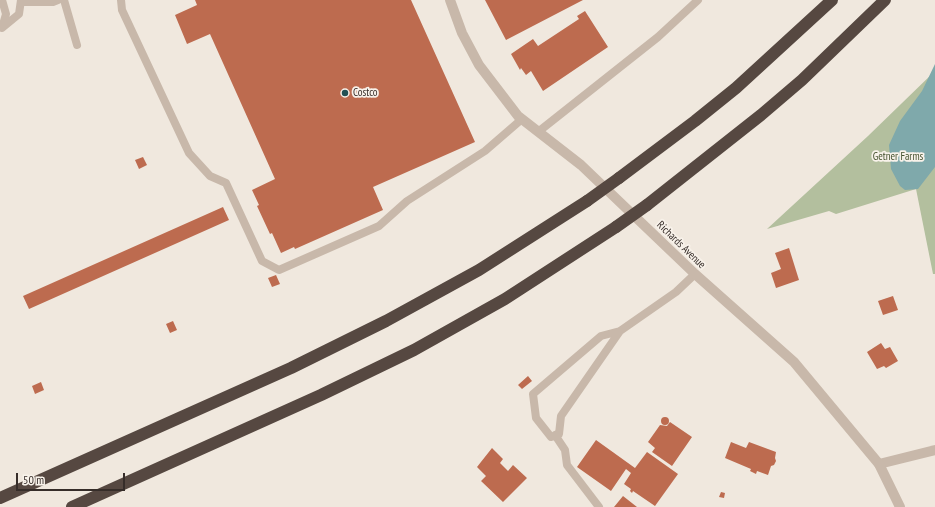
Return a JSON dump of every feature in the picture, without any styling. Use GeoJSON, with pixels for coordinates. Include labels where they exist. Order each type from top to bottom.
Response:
{"type":"FeatureCollection","features":[{"type":"Feature","properties":{"kind":"highway"},"geometry":{"type":"LineString","coordinates":[[0,498],[284,371],[386,322],[485,266],[587,201],[695,121],[736,88],[832,0]]}},
{"type":"Feature","properties":{"kind":"highway"},"geometry":{"type":"LineString","coordinates":[[72,507],[321,396],[414,350],[505,299],[616,227],[761,115],[812,70],[885,0]]}},
{"type":"Feature","properties":{"kind":"street","name":"Richards Avenue"},"geometry":{"type":"LineString","coordinates":[[450,0],[462,33],[479,66],[522,119],[581,165],[695,274],[794,362],[879,464],[900,507]]}},
{"type":"Feature","properties":{"kind":"street"},"geometry":{"type":"LineString","coordinates":[[879,464],[935,450]]}},
{"type":"Feature","properties":{"kind":"lane"},"geometry":{"type":"LineString","coordinates":[[1,30],[6,14],[2,0]]}},
{"type":"Feature","properties":{"kind":"lane"},"geometry":{"type":"LineString","coordinates":[[1,30],[19,14],[21,1],[53,2],[58,0]]}},
{"type":"Feature","properties":{"kind":"lane"},"geometry":{"type":"LineString","coordinates":[[64,0],[77,45]]}},
{"type":"Feature","properties":{"kind":"lane"},"geometry":{"type":"LineString","coordinates":[[121,0],[122,10],[189,153],[210,176],[226,183],[262,261],[279,270],[379,226],[407,201],[486,150],[522,119]]}},
{"type":"Feature","properties":{"kind":"lane"},"geometry":{"type":"LineString","coordinates":[[538,132],[658,36],[698,0]]}},
{"type":"Feature","properties":{"kind":"lane"},"geometry":{"type":"LineString","coordinates":[[620,331],[561,416],[559,434],[551,437],[536,418],[533,394],[601,336],[620,331],[676,292],[695,274]]}},
{"type":"Feature","properties":{"kind":"lane"},"geometry":{"type":"LineString","coordinates":[[555,436],[565,450],[567,465],[599,507]]}},
{"type":"Feature","properties":{"kind":"green space","name":"Getner Farms"},"geometry":{"type":"Polygon","coordinates":[[[935,71],[935,274],[933,274],[916,189],[836,214],[829,211],[767,229],[868,136],[935,71]]]}},
{"type":"Feature","properties":{"kind":"water"},"geometry":{"type":"Polygon","coordinates":[[[935,64],[935,167],[918,189],[905,190],[900,186],[891,169],[889,145],[900,121],[922,91],[935,64]]]}},
{"type":"Feature","properties":{"kind":"building","name":"Costco"},"geometry":{"type":"Polygon","coordinates":[[[195,0],[411,0],[475,142],[373,187],[383,210],[295,249],[294,247],[281,253],[257,206],[259,205],[252,190],[275,179],[210,34],[187,44],[175,15],[197,5],[195,0]]]}},
{"type":"Feature","properties":{"kind":"building"},"geometry":{"type":"Polygon","coordinates":[[[485,0],[583,0],[506,40],[485,0]]]}},
{"type":"Feature","properties":{"kind":"building"},"geometry":{"type":"Polygon","coordinates":[[[585,11],[608,47],[543,91],[531,71],[526,75],[521,68],[520,70],[511,54],[533,39],[538,46],[579,19],[577,16],[585,11]]]}},
{"type":"Feature","properties":{"kind":"building"},"geometry":{"type":"Polygon","coordinates":[[[143,157],[147,165],[139,169],[135,160],[143,157]]]}},
{"type":"Feature","properties":{"kind":"building"},"geometry":{"type":"Polygon","coordinates":[[[223,207],[229,220],[29,309],[23,296],[223,207]]]}},
{"type":"Feature","properties":{"kind":"building"},"geometry":{"type":"Polygon","coordinates":[[[789,248],[799,280],[776,288],[771,273],[781,269],[775,253],[789,248]]]}},
{"type":"Feature","properties":{"kind":"building"},"geometry":{"type":"Polygon","coordinates":[[[276,275],[280,284],[272,287],[268,278],[276,275]]]}},
{"type":"Feature","properties":{"kind":"building"},"geometry":{"type":"Polygon","coordinates":[[[893,296],[898,310],[883,315],[878,301],[893,296]]]}},
{"type":"Feature","properties":{"kind":"building"},"geometry":{"type":"Polygon","coordinates":[[[173,321],[177,330],[170,333],[166,324],[173,321]]]}},
{"type":"Feature","properties":{"kind":"building"},"geometry":{"type":"Polygon","coordinates":[[[881,343],[885,349],[890,347],[898,361],[886,368],[884,366],[877,369],[867,352],[881,343]]]}},
{"type":"Feature","properties":{"kind":"building"},"geometry":{"type":"Polygon","coordinates":[[[528,376],[532,381],[522,389],[518,385],[528,376]]]}},
{"type":"Feature","properties":{"kind":"building"},"geometry":{"type":"Polygon","coordinates":[[[41,382],[44,390],[35,394],[32,386],[41,382]]]}},
{"type":"Feature","properties":{"kind":"building"},"geometry":{"type":"Polygon","coordinates":[[[665,417],[668,418],[668,424],[665,425],[662,424],[661,421],[662,418],[665,417]]]}},
{"type":"Feature","properties":{"kind":"building"},"geometry":{"type":"Polygon","coordinates":[[[670,422],[692,437],[672,466],[652,452],[655,448],[648,442],[660,425],[667,426],[670,422]]]}},
{"type":"Feature","properties":{"kind":"building"},"geometry":{"type":"Polygon","coordinates":[[[596,440],[635,468],[647,452],[678,474],[655,506],[633,491],[632,493],[630,491],[631,489],[624,484],[631,473],[626,469],[611,491],[577,467],[596,440]]]}},
{"type":"Feature","properties":{"kind":"building"},"geometry":{"type":"Polygon","coordinates":[[[731,442],[746,448],[749,442],[776,452],[776,461],[774,465],[771,466],[768,475],[757,471],[756,474],[750,471],[751,469],[725,458],[731,442]]]}},
{"type":"Feature","properties":{"kind":"building"},"geometry":{"type":"Polygon","coordinates":[[[492,448],[503,459],[500,463],[508,471],[513,465],[527,478],[503,502],[481,481],[486,476],[477,467],[492,448]]]}},
{"type":"Feature","properties":{"kind":"building"},"geometry":{"type":"Polygon","coordinates":[[[721,492],[725,493],[724,498],[719,497],[721,492]]]}},
{"type":"Feature","properties":{"kind":"building"},"geometry":{"type":"Polygon","coordinates":[[[623,496],[637,507],[614,507],[623,496]]]}},
{"type":"Feature","properties":{"kind":"place","name":"Costco"},"geometry":{"type":"Point","coordinates":[345,93]}}]}
